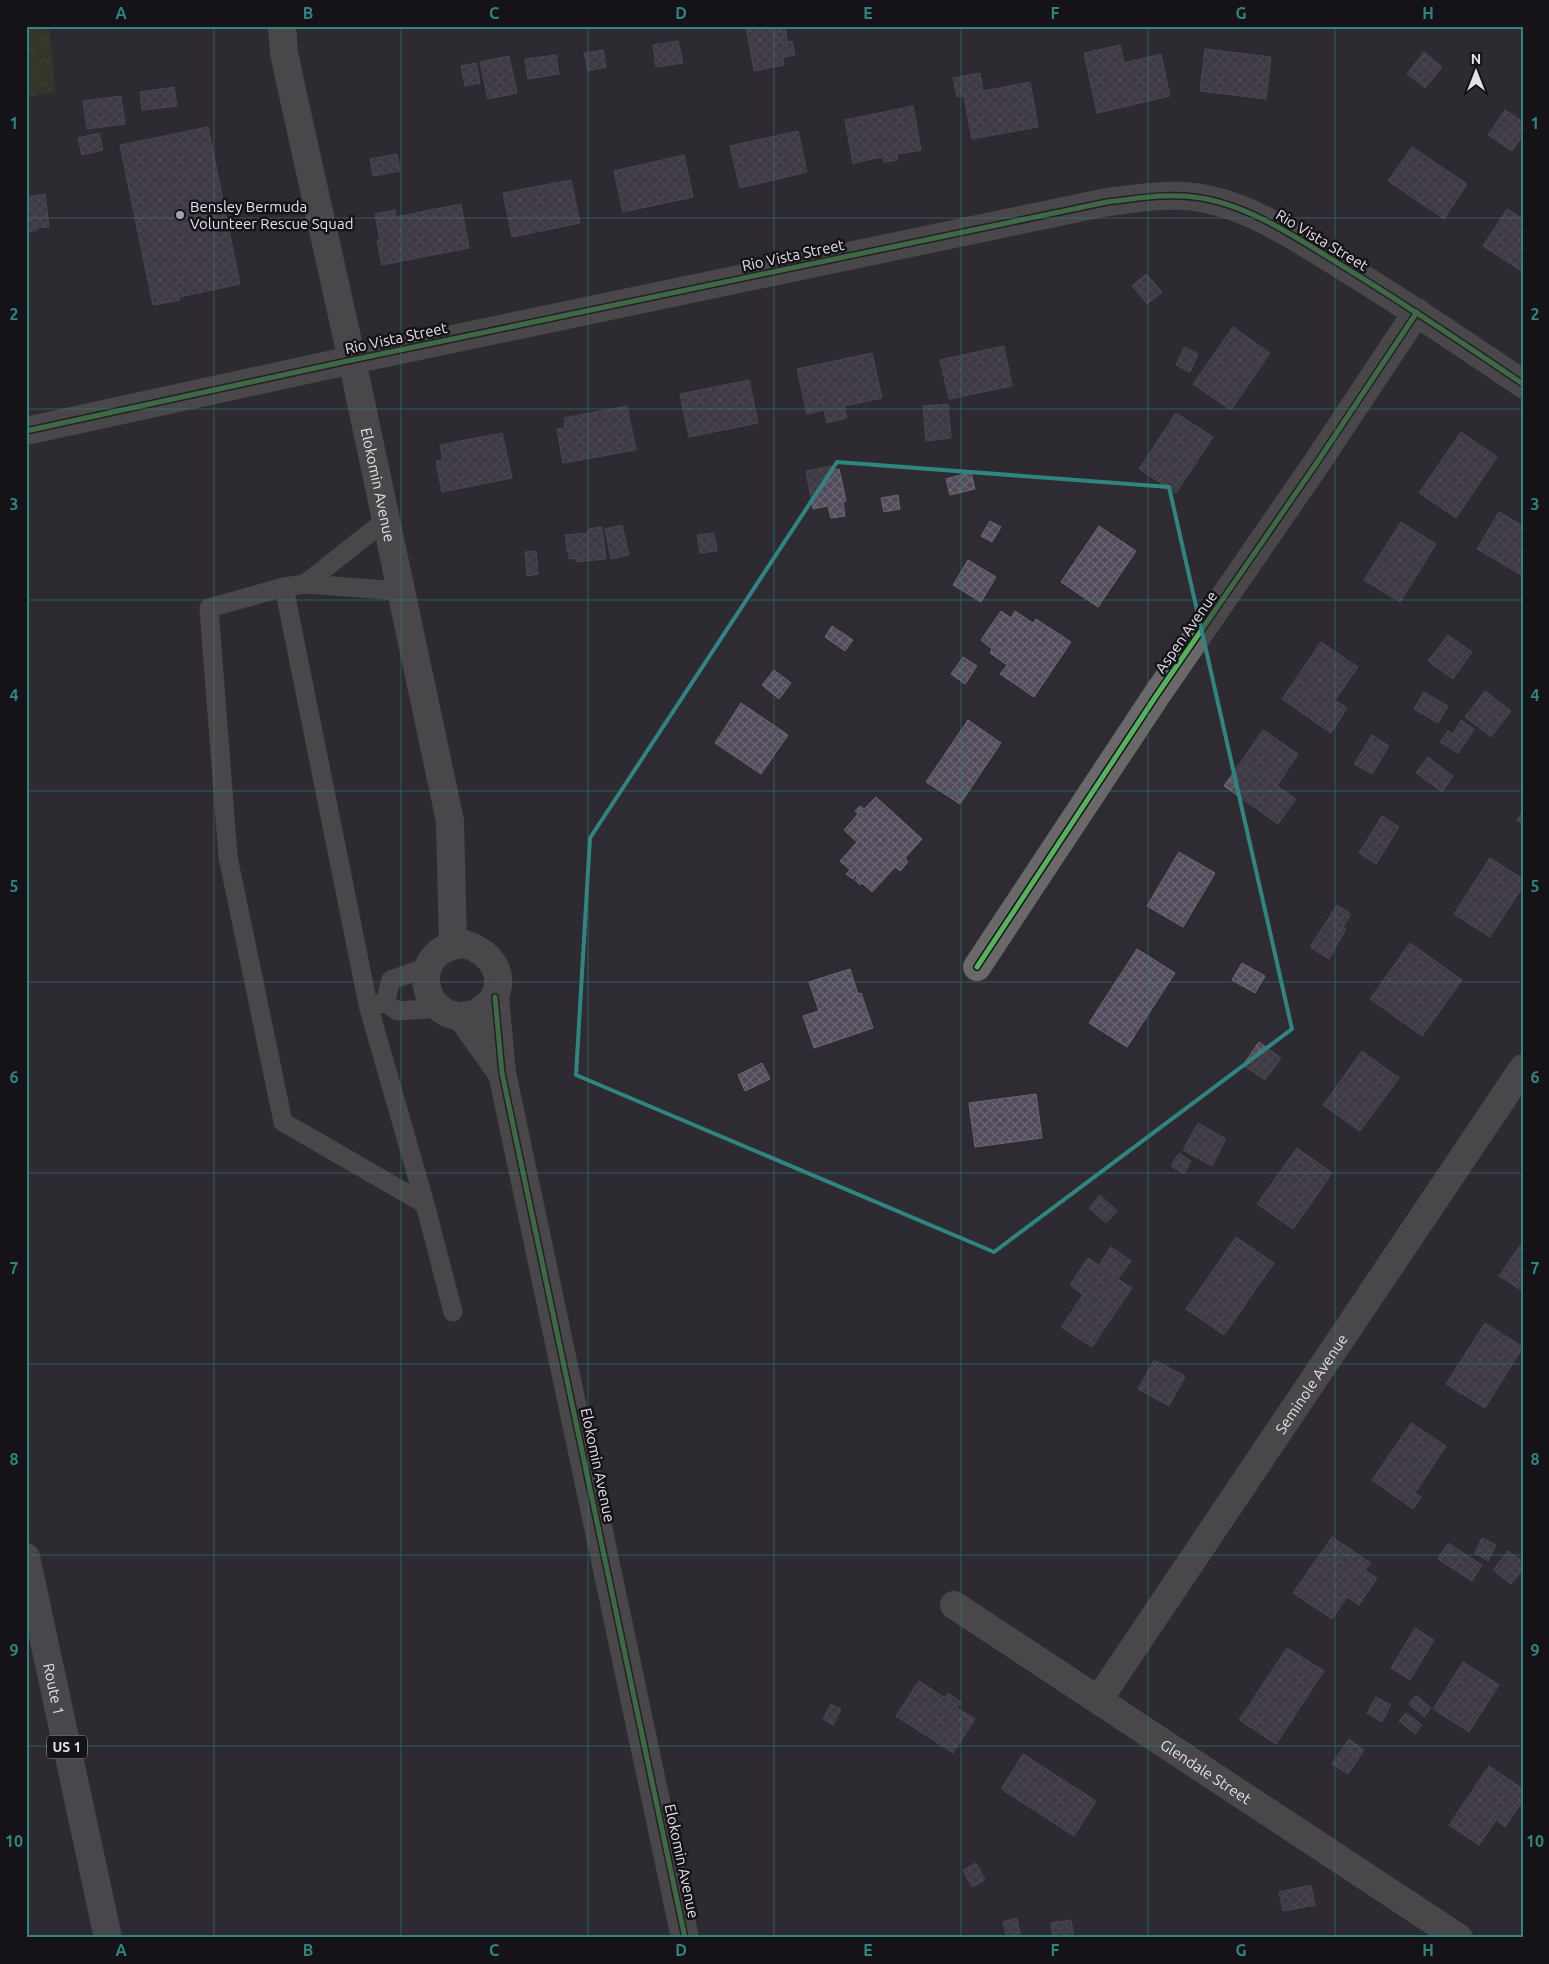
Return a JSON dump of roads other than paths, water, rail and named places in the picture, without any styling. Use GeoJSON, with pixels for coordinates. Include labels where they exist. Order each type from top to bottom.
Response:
{"type":"FeatureCollection","features":[{"type":"Feature","properties":{"kind":"main road","name":"Route 1"},"geometry":{"type":"LineString","coordinates":[[26,1556],[108,1938]]}},
{"type":"Feature","properties":{"kind":"street","name":"Elokomin Avenue"},"geometry":{"type":"LineString","coordinates":[[282,26],[284,53],[352,360],[450,822],[453,945]]}},
{"type":"Feature","properties":{"kind":"street","name":"Rio Vista Street"},"geometry":{"type":"LineString","coordinates":[[26,431],[352,360],[1107,202],[1150,197],[1194,197],[1236,207],[1277,226],[1417,312],[1523,384]]}},
{"type":"Feature","properties":{"kind":"street","name":"Aspen Avenue"},"geometry":{"type":"LineString","coordinates":[[977,966],[1156,696],[1316,464],[1417,312]]}},
{"type":"Feature","properties":{"kind":"street"},"geometry":{"type":"LineString","coordinates":[[466,944],[477,948],[487,955],[494,964],[498,976],[495,996],[484,1008],[473,1014],[450,1012],[431,999],[427,989],[428,966],[434,957],[453,945],[466,944]]}},
{"type":"Feature","properties":{"kind":"street","name":"Elokomin Avenue"},"geometry":{"type":"LineString","coordinates":[[495,996],[502,1073],[685,1938]]}},
{"type":"Feature","properties":{"kind":"street","name":"Elokomin Avenue"},"geometry":{"type":"LineString","coordinates":[[450,1012],[502,1073]]}},
{"type":"Feature","properties":{"kind":"street","name":"Seminole Avenue"},"geometry":{"type":"LineString","coordinates":[[1099,1699],[1523,1068]]}},
{"type":"Feature","properties":{"kind":"street","name":"Glendale Street"},"geometry":{"type":"LineString","coordinates":[[954,1605],[1459,1938]]}},
{"type":"Feature","properties":{"kind":"lane"},"geometry":{"type":"LineString","coordinates":[[304,584],[386,520]]}},
{"type":"Feature","properties":{"kind":"lane"},"geometry":{"type":"LineString","coordinates":[[401,591],[304,584],[284,587],[209,608],[228,857],[283,1122],[425,1204]]}},
{"type":"Feature","properties":{"kind":"lane"},"geometry":{"type":"LineString","coordinates":[[284,587],[377,1004],[453,1312]]}},
{"type":"Feature","properties":{"kind":"lane"},"geometry":{"type":"LineString","coordinates":[[377,1004],[391,980],[428,966]]}},
{"type":"Feature","properties":{"kind":"lane"},"geometry":{"type":"LineString","coordinates":[[377,1004],[398,1011],[450,1012]]}},
{"type":"Feature","properties":{"kind":"place","name":"Bensley Bermuda Volunteer Rescue Squad"},"geometry":{"type":"Point","coordinates":[180,215]}}]}
